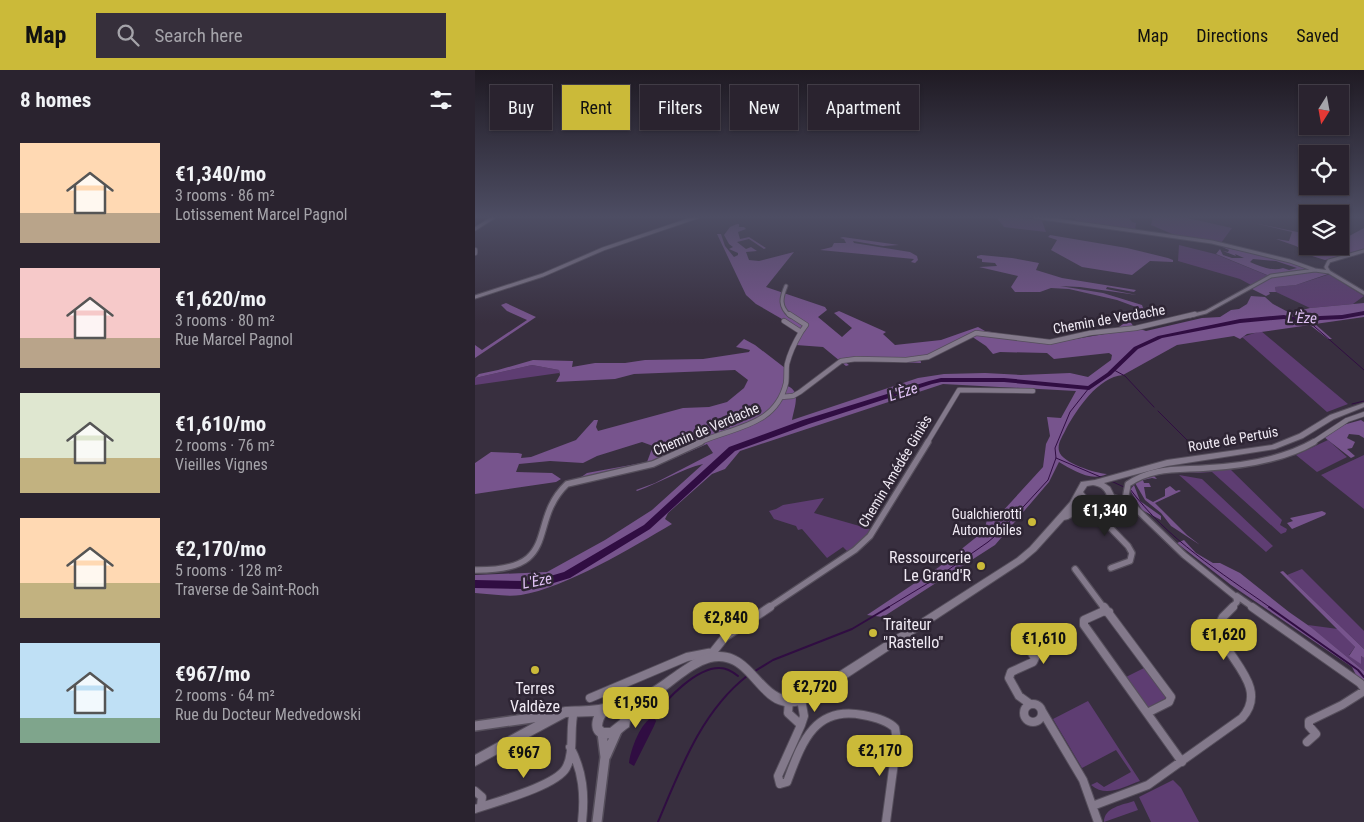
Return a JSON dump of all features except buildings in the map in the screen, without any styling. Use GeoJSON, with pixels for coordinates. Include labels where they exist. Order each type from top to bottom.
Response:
{"type":"FeatureCollection","features":[{"type":"Feature","properties":{"kind":"main road","name":"Route de Pertuis"},"geometry":{"type":"LineString","coordinates":[[1097,482],[1175,461],[1278,446],[1301,436],[1332,417],[1364,405]]}},
{"type":"Feature","properties":{"kind":"main road","name":"Route de Pertuis"},"geometry":{"type":"LineString","coordinates":[[1110,493],[1116,482],[1130,474]]}},
{"type":"Feature","properties":{"kind":"main road"},"geometry":{"type":"LineString","coordinates":[[599,728],[600,716],[644,698],[714,654],[735,659],[746,667],[771,695],[789,701],[801,699],[834,680],[1013,565],[1033,549],[1080,493],[1084,484],[1097,482],[1110,493],[1106,503],[1079,508],[1056,522]]}},
{"type":"Feature","properties":{"kind":"main road"},"geometry":{"type":"LineString","coordinates":[[1080,493],[1084,499],[1095,504]]}},
{"type":"Feature","properties":{"kind":"main road"},"geometry":{"type":"LineString","coordinates":[[475,761],[562,714],[618,708]]}},
{"type":"Feature","properties":{"kind":"main road"},"geometry":{"type":"LineString","coordinates":[[579,711],[599,728],[612,733],[625,723],[618,708]]}},
{"type":"Feature","properties":{"kind":"street"},"geometry":{"type":"LineString","coordinates":[[475,297],[543,275],[596,252]]}},
{"type":"Feature","properties":{"kind":"street"},"geometry":{"type":"LineString","coordinates":[[1253,252],[1315,270],[1329,272],[1364,293]]}},
{"type":"Feature","properties":{"kind":"street"},"geometry":{"type":"LineString","coordinates":[[1329,272],[1326,267],[1329,261],[1360,252]]}},
{"type":"Feature","properties":{"kind":"street","name":"Chemin de Verdache"},"geometry":{"type":"LineString","coordinates":[[475,570],[503,568],[523,561],[533,554],[539,545],[550,510],[559,493],[567,484],[653,464],[704,440],[753,423],[768,415],[781,397],[793,396],[800,392],[841,361],[856,359],[906,360],[928,357],[976,333],[1050,342],[1090,333],[1136,328],[1206,312],[1271,276],[1315,270]]}},
{"type":"Feature","properties":{"kind":"street"},"geometry":{"type":"LineString","coordinates":[[781,397],[793,346],[805,324],[786,313],[781,296],[786,286]]}},
{"type":"Feature","properties":{"kind":"street"},"geometry":{"type":"LineString","coordinates":[[784,321],[801,332]]}},
{"type":"Feature","properties":{"kind":"street","name":"Chemin Amédée Giniès"},"geometry":{"type":"LineString","coordinates":[[714,654],[725,637],[855,550],[871,536],[959,390],[1033,391]]}},
{"type":"Feature","properties":{"kind":"street"},"geometry":{"type":"LineString","coordinates":[[1125,500],[1128,484],[1141,476],[1165,469],[1201,469],[1290,452],[1309,444],[1343,420],[1364,414]]}},
{"type":"Feature","properties":{"kind":"street"},"geometry":{"type":"LineString","coordinates":[[1110,493],[1125,500],[1184,555],[1234,594],[1361,683],[1364,689],[1342,705],[1309,721],[1309,726],[1316,734],[1307,742]]}},
{"type":"Feature","properties":{"kind":"street"},"geometry":{"type":"LineString","coordinates":[[1095,504],[1100,517],[1132,554],[1130,561],[1111,568]]}},
{"type":"Feature","properties":{"kind":"street"},"geometry":{"type":"LineString","coordinates":[[1075,569],[1171,697],[1169,702],[1147,713]]}},
{"type":"Feature","properties":{"kind":"street"},"geometry":{"type":"LineString","coordinates":[[1095,805],[1148,785],[1242,718],[1249,707],[1249,692],[1244,673],[1218,630],[1219,622],[1237,602],[1234,594]]}},
{"type":"Feature","properties":{"kind":"street"},"geometry":{"type":"LineString","coordinates":[[1109,612],[1104,611],[1084,620],[1083,625],[1182,762]]}},
{"type":"Feature","properties":{"kind":"street"},"geometry":{"type":"LineString","coordinates":[[1018,630],[1035,658],[1033,662],[1011,672],[1009,678],[1019,696],[1030,704],[1036,704],[1042,711],[1095,805],[1098,822]]}},
{"type":"Feature","properties":{"kind":"street"},"geometry":{"type":"LineString","coordinates":[[590,698],[687,656],[714,654]]}},
{"type":"Feature","properties":{"kind":"street"},"geometry":{"type":"LineString","coordinates":[[617,686],[618,708]]}},
{"type":"Feature","properties":{"kind":"street"},"geometry":{"type":"LineString","coordinates":[[801,699],[804,716],[778,776],[780,784],[787,782],[809,732],[824,721],[841,714],[850,713],[889,723],[896,728],[897,740],[886,822]]}},
{"type":"Feature","properties":{"kind":"street"},"geometry":{"type":"LineString","coordinates":[[789,701],[788,712],[801,725]]}},
{"type":"Feature","properties":{"kind":"street"},"geometry":{"type":"LineString","coordinates":[[1030,704],[1026,706],[1024,712],[1029,720],[1035,722],[1041,719],[1042,711]]}},
{"type":"Feature","properties":{"kind":"street"},"geometry":{"type":"LineString","coordinates":[[478,808],[557,778],[566,768],[570,746],[569,727],[579,711]]}},
{"type":"Feature","properties":{"kind":"street"},"geometry":{"type":"LineString","coordinates":[[475,726],[562,714]]}},
{"type":"Feature","properties":{"kind":"street"},"geometry":{"type":"LineString","coordinates":[[528,719],[538,727]]}},
{"type":"Feature","properties":{"kind":"street"},"geometry":{"type":"LineString","coordinates":[[599,728],[605,757]]}},
{"type":"Feature","properties":{"kind":"street"},"geometry":{"type":"LineString","coordinates":[[597,822],[605,757],[618,730]]}},
{"type":"Feature","properties":{"kind":"street"},"geometry":{"type":"LineString","coordinates":[[570,746],[579,762],[582,775],[584,803],[582,822]]}},
{"type":"Feature","properties":{"kind":"street"},"geometry":{"type":"LineString","coordinates":[[475,790],[482,797],[478,808]]}},
{"type":"Feature","properties":{"kind":"shaded area"},"geometry":{"type":"Polygon","coordinates":[[[726,252],[730,252],[734,257],[738,253],[736,252],[746,252],[749,260],[759,261],[794,252],[766,287],[825,307],[827,310],[818,317],[842,337],[852,328],[834,313],[839,311],[886,332],[883,334],[895,345],[941,340],[978,327],[985,331],[1011,335],[1028,341],[1052,343],[1122,331],[1119,327],[1126,322],[1125,320],[1144,310],[1145,313],[1129,320],[1134,327],[1146,331],[1202,318],[1220,317],[1231,310],[1239,309],[1247,304],[1251,296],[1265,297],[1273,304],[1290,313],[1310,308],[1364,303],[1364,317],[1315,324],[1332,339],[1328,339],[1310,325],[1247,334],[1240,339],[1234,336],[1177,345],[1123,375],[1105,381],[1089,395],[1076,412],[1062,437],[1059,451],[1066,460],[1072,463],[1095,472],[1107,474],[1094,477],[1088,476],[1059,462],[1049,482],[995,545],[883,617],[867,615],[939,567],[984,531],[990,509],[1001,513],[1043,467],[1046,444],[1050,436],[1047,417],[1061,418],[1076,391],[943,384],[740,451],[725,469],[712,474],[668,513],[665,519],[672,524],[619,555],[578,576],[539,591],[516,596],[475,593],[475,575],[547,572],[605,540],[652,510],[703,464],[687,469],[646,488],[636,490],[655,483],[713,453],[707,444],[654,467],[568,486],[587,473],[647,462],[653,446],[642,442],[597,456],[583,463],[550,461],[519,464],[516,472],[552,473],[561,479],[556,482],[475,494],[475,463],[491,452],[518,453],[522,454],[521,458],[531,457],[576,440],[594,420],[598,420],[596,427],[598,431],[683,408],[709,407],[727,402],[744,388],[748,380],[735,370],[634,374],[615,379],[556,382],[560,375],[559,370],[532,365],[475,378],[479,374],[533,360],[573,361],[572,367],[595,363],[703,359],[749,352],[750,350],[736,347],[744,339],[785,368],[784,385],[794,390],[796,399],[792,420],[918,378],[944,374],[985,373],[1021,375],[1070,373],[1088,377],[1111,360],[1112,355],[1109,353],[1054,359],[1047,353],[1000,352],[993,354],[986,346],[968,334],[937,353],[920,358],[921,363],[851,360],[845,362],[849,365],[846,366],[823,347],[796,345],[801,330],[756,304],[746,295],[726,252]]]}},
{"type":"Feature","properties":{"kind":"shaded area"},"geometry":{"type":"Polygon","coordinates":[[[842,252],[910,252],[917,256],[918,260],[915,263],[911,262],[914,259],[842,252]]]}},
{"type":"Feature","properties":{"kind":"shaded area"},"geometry":{"type":"Polygon","coordinates":[[[1055,252],[1144,252],[1173,260],[1173,262],[1150,261],[1132,275],[1082,267],[1055,252]]]}},
{"type":"Feature","properties":{"kind":"shaded area"},"geometry":{"type":"Polygon","coordinates":[[[1179,252],[1207,252],[1269,276],[1251,285],[1240,279],[1178,261],[1179,252]]]}},
{"type":"Feature","properties":{"kind":"shaded area"},"geometry":{"type":"Polygon","coordinates":[[[1222,252],[1223,255],[1232,258],[1244,258],[1235,254],[1236,256],[1226,252],[1246,252],[1287,261],[1309,270],[1328,274],[1296,285],[1275,287],[1276,292],[1269,292],[1270,294],[1266,296],[1252,289],[1272,277],[1216,254],[1222,252]],[[1253,259],[1250,262],[1270,269],[1283,268],[1289,270],[1297,268],[1276,261],[1253,259]]]}},
{"type":"Feature","properties":{"kind":"shaded area"},"geometry":{"type":"Polygon","coordinates":[[[1310,255],[1344,255],[1325,260],[1310,255]]]}},
{"type":"Feature","properties":{"kind":"shaded area"},"geometry":{"type":"Polygon","coordinates":[[[977,256],[1012,258],[1039,263],[1036,270],[1062,278],[1136,290],[1134,292],[1107,287],[1106,289],[1137,295],[1060,286],[1103,293],[1142,305],[1144,310],[1117,300],[1069,289],[1051,288],[1040,292],[1015,292],[1011,287],[1018,276],[979,267],[997,266],[995,263],[982,262],[982,259],[977,258],[977,256]]]}},
{"type":"Feature","properties":{"kind":"shaded area"},"geometry":{"type":"Polygon","coordinates":[[[1327,275],[1364,296],[1353,304],[1310,308],[1276,292],[1275,287],[1296,285],[1327,275]]]}},
{"type":"Feature","properties":{"kind":"shaded area"},"geometry":{"type":"Polygon","coordinates":[[[506,303],[536,317],[475,358],[475,345],[482,350],[527,320],[507,311],[501,305],[506,303]]]}},
{"type":"Feature","properties":{"kind":"shaded area"},"geometry":{"type":"Polygon","coordinates":[[[1261,331],[1348,404],[1327,412],[1242,337],[1261,331]]]}},
{"type":"Feature","properties":{"kind":"shaded area"},"geometry":{"type":"Polygon","coordinates":[[[532,365],[559,370],[559,373],[475,385],[475,378],[532,365]]]}},
{"type":"Feature","properties":{"kind":"shaded area"},"geometry":{"type":"Polygon","coordinates":[[[1361,420],[1364,422],[1364,438],[1359,435],[1349,434],[1347,438],[1355,442],[1352,448],[1347,449],[1355,456],[1351,458],[1324,437],[1343,425],[1361,420]]]}},
{"type":"Feature","properties":{"kind":"shaded area"},"geometry":{"type":"Polygon","coordinates":[[[1328,440],[1347,457],[1317,472],[1296,455],[1328,440]]]}},
{"type":"Feature","properties":{"kind":"shaded area"},"geometry":{"type":"Polygon","coordinates":[[[1364,455],[1364,509],[1321,475],[1364,455]]]}},
{"type":"Feature","properties":{"kind":"shaded area"},"geometry":{"type":"Polygon","coordinates":[[[1229,468],[1282,520],[1280,525],[1287,529],[1286,532],[1281,534],[1212,472],[1187,472],[1229,468]]]}},
{"type":"Feature","properties":{"kind":"shaded area"},"geometry":{"type":"Polygon","coordinates":[[[1153,475],[1157,479],[1143,480],[1144,483],[1149,483],[1151,487],[1144,487],[1146,498],[1153,502],[1165,496],[1165,489],[1170,486],[1176,491],[1181,491],[1155,503],[1187,535],[1200,545],[1171,526],[1161,513],[1145,500],[1135,483],[1140,479],[1153,475]]]}},
{"type":"Feature","properties":{"kind":"shaded area"},"geometry":{"type":"Polygon","coordinates":[[[1179,475],[1202,479],[1273,546],[1266,552],[1179,475]]]}},
{"type":"Feature","properties":{"kind":"shaded area"},"geometry":{"type":"Polygon","coordinates":[[[1134,485],[1140,501],[1161,516],[1161,520],[1142,510],[1130,490],[1134,485]]]}},
{"type":"Feature","properties":{"kind":"shaded area"},"geometry":{"type":"Polygon","coordinates":[[[824,498],[814,513],[870,529],[867,535],[849,553],[843,547],[827,558],[802,529],[798,530],[796,526],[774,519],[769,511],[783,505],[824,498]]]}},
{"type":"Feature","properties":{"kind":"shaded area"},"geometry":{"type":"Polygon","coordinates":[[[1322,511],[1326,513],[1325,515],[1292,529],[1287,523],[1293,521],[1290,518],[1322,511]]]}},
{"type":"Feature","properties":{"kind":"shaded area"},"geometry":{"type":"Polygon","coordinates":[[[1184,540],[1196,553],[1213,563],[1220,563],[1240,573],[1312,628],[1364,671],[1364,683],[1358,679],[1352,667],[1231,585],[1177,543],[1184,540]]]}},
{"type":"Feature","properties":{"kind":"shaded area"},"geometry":{"type":"Polygon","coordinates":[[[1302,569],[1364,631],[1364,649],[1287,575],[1302,569]]]}},
{"type":"Feature","properties":{"kind":"shaded area"},"geometry":{"type":"Polygon","coordinates":[[[1283,571],[1364,649],[1364,658],[1361,656],[1361,664],[1349,656],[1355,647],[1280,572],[1283,571]]]}},
{"type":"Feature","properties":{"kind":"shaded area"},"geometry":{"type":"Polygon","coordinates":[[[1308,625],[1338,629],[1355,647],[1349,655],[1361,663],[1361,656],[1364,658],[1364,671],[1308,625]]]}},
{"type":"Feature","properties":{"kind":"shaded area"},"geometry":{"type":"Polygon","coordinates":[[[1146,667],[1166,698],[1149,707],[1146,707],[1124,678],[1146,667]]]}},
{"type":"Feature","properties":{"kind":"shaded area"},"geometry":{"type":"Polygon","coordinates":[[[1088,701],[1140,781],[1109,791],[1097,789],[1091,785],[1097,782],[1104,787],[1131,772],[1116,750],[1082,768],[1053,719],[1088,701]]]}},
{"type":"Feature","properties":{"kind":"shaded area"},"geometry":{"type":"Polygon","coordinates":[[[654,717],[656,721],[654,726],[634,766],[629,763],[631,751],[645,724],[654,717]]]}},
{"type":"Feature","properties":{"kind":"shaded area"},"geometry":{"type":"Polygon","coordinates":[[[1173,780],[1181,788],[1199,822],[1151,822],[1139,797],[1173,780]]]}},
{"type":"Feature","properties":{"kind":"shaded area"},"geometry":{"type":"Polygon","coordinates":[[[1134,801],[1138,810],[1104,822],[1107,813],[1111,810],[1134,801]]]}},
{"type":"Feature","properties":{"kind":"waterway","name":"L'Èze"},"geometry":{"type":"LineString","coordinates":[[475,584],[524,585],[567,575],[647,527],[732,449],[806,422],[931,382],[941,380],[1004,380],[1089,388],[1109,374],[1136,348],[1160,337],[1240,321],[1284,317],[1304,321],[1364,313]]}},
{"type":"Feature","properties":{"kind":"waterway"},"geometry":{"type":"LineString","coordinates":[[1307,320],[1364,370]]}},
{"type":"Feature","properties":{"kind":"waterway"},"geometry":{"type":"LineString","coordinates":[[1114,370],[1125,376],[1154,407]]}},
{"type":"Feature","properties":{"kind":"waterway"},"geometry":{"type":"LineString","coordinates":[[1056,458],[1055,448],[1070,412],[1089,388]]}},
{"type":"Feature","properties":{"kind":"waterway"},"geometry":{"type":"LineString","coordinates":[[1352,404],[1364,401]]}},
{"type":"Feature","properties":{"kind":"waterway"},"geometry":{"type":"LineString","coordinates":[[1158,411],[1191,444]]}},
{"type":"Feature","properties":{"kind":"waterway"},"geometry":{"type":"LineString","coordinates":[[887,608],[935,579],[1001,531],[1048,480],[1056,458]]}},
{"type":"Feature","properties":{"kind":"waterway"},"geometry":{"type":"LineString","coordinates":[[1056,458],[1103,478]]}},
{"type":"Feature","properties":{"kind":"waterway"},"geometry":{"type":"LineString","coordinates":[[1111,481],[1126,488]]}},
{"type":"Feature","properties":{"kind":"waterway"},"geometry":{"type":"LineString","coordinates":[[1130,489],[1160,524],[1177,539],[1271,608]]}},
{"type":"Feature","properties":{"kind":"waterway"},"geometry":{"type":"LineString","coordinates":[[755,671],[773,660],[852,629],[889,607]]}},
{"type":"Feature","properties":{"kind":"waterway"},"geometry":{"type":"LineString","coordinates":[[1269,607],[1358,670],[1364,677]]}},
{"type":"Feature","properties":{"kind":"waterway"},"geometry":{"type":"LineString","coordinates":[[654,717],[674,693],[692,678],[702,673],[711,669],[723,668],[730,670],[738,676]]}},
{"type":"Feature","properties":{"kind":"waterway"},"geometry":{"type":"LineString","coordinates":[[658,822],[684,762],[704,724],[731,690],[747,676]]}},
{"type":"Feature","properties":{"kind":"place","name":"Gualchierotti Automobiles"},"geometry":{"type":"Point","coordinates":[1032,522]}},
{"type":"Feature","properties":{"kind":"place","name":"Ressourcerie Le Grand'R"},"geometry":{"type":"Point","coordinates":[981,566]}},
{"type":"Feature","properties":{"kind":"place","name":"Traiteur \"Rastello\""},"geometry":{"type":"Point","coordinates":[873,633]}},
{"type":"Feature","properties":{"kind":"place","name":"Terres Valdèze"},"geometry":{"type":"Point","coordinates":[535,670]}}]}
